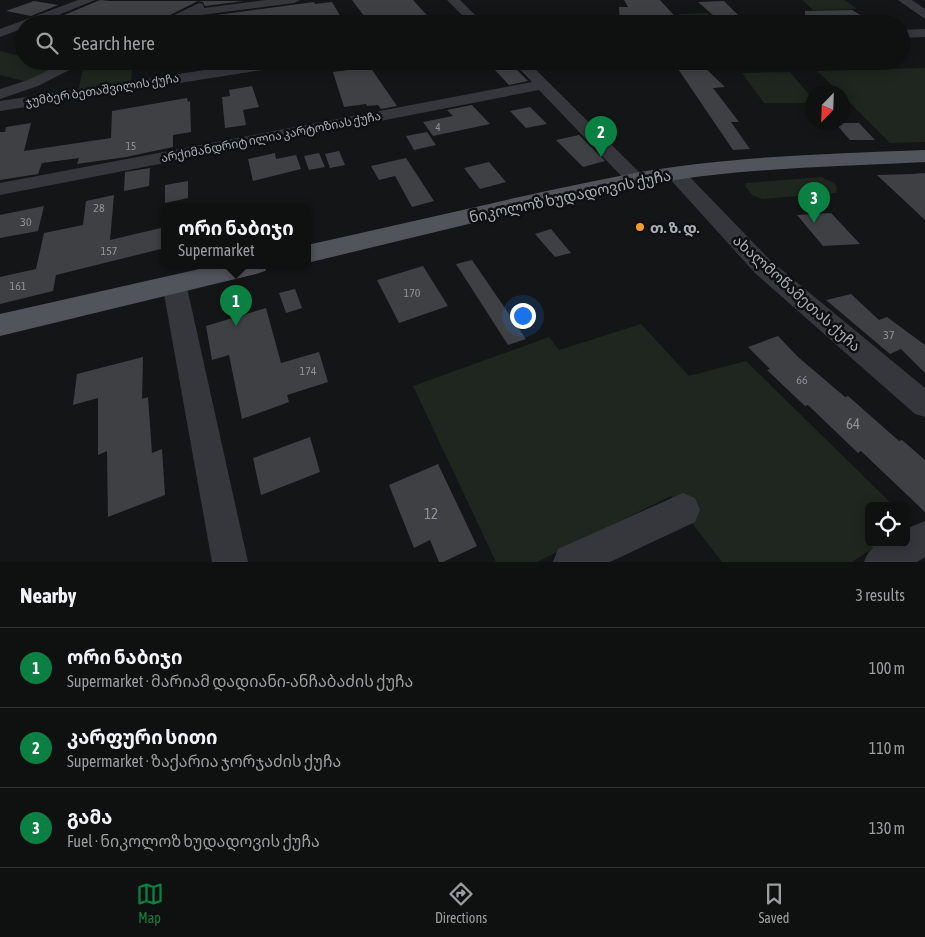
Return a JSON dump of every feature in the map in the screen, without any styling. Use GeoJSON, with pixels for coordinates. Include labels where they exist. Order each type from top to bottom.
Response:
{"type":"FeatureCollection","features":[{"type":"Feature","properties":{"kind":"main road","name":"ნიკოლოზ ხუდადოვის ქუჩა"},"geometry":{"type":"LineString","coordinates":[[311,253],[636,180],[676,174],[801,162],[925,156]]}},
{"type":"Feature","properties":{"kind":"main road"},"geometry":{"type":"LineString","coordinates":[[0,326],[238,269]]}},
{"type":"Feature","properties":{"kind":"street"},"geometry":{"type":"LineString","coordinates":[[49,15],[90,0]]}},
{"type":"Feature","properties":{"kind":"street"},"geometry":{"type":"LineString","coordinates":[[184,14],[213,0]]}},
{"type":"Feature","properties":{"kind":"street"},"geometry":{"type":"LineString","coordinates":[[184,14],[294,0]]}},
{"type":"Feature","properties":{"kind":"street"},"geometry":{"type":"LineString","coordinates":[[453,0],[469,15]]}},
{"type":"Feature","properties":{"kind":"street"},"geometry":{"type":"LineString","coordinates":[[904,0],[925,14]]}},
{"type":"Feature","properties":{"kind":"street"},"geometry":{"type":"LineString","coordinates":[[0,33],[15,27]]}},
{"type":"Feature","properties":{"kind":"street"},"geometry":{"type":"LineString","coordinates":[[910,34],[925,34]]}},
{"type":"Feature","properties":{"kind":"street"},"geometry":{"type":"LineString","coordinates":[[0,94],[33,83],[61,70]]}},
{"type":"Feature","properties":{"kind":"street","name":"ჯუმბერ ბეთაშვილის ქუჩა"},"geometry":{"type":"LineString","coordinates":[[0,106],[235,70]]}},
{"type":"Feature","properties":{"kind":"street"},"geometry":{"type":"LineString","coordinates":[[527,70],[636,180]]}},
{"type":"Feature","properties":{"kind":"street","name":"არქიმანდრიტ ილია კარტოზიას ქუჩა"},"geometry":{"type":"LineString","coordinates":[[0,189],[542,85]]}},
{"type":"Feature","properties":{"kind":"street","name":"ახალმოწამეთას ქუჩა"},"geometry":{"type":"LineString","coordinates":[[676,174],[763,267],[925,405]]}},
{"type":"Feature","properties":{"kind":"street"},"geometry":{"type":"LineString","coordinates":[[174,283],[230,562]]}},
{"type":"Feature","properties":{"kind":"street"},"geometry":{"type":"LineString","coordinates":[[571,562],[683,510]]}},
{"type":"Feature","properties":{"kind":"street"},"geometry":{"type":"LineString","coordinates":[[882,562],[925,538]]}},
{"type":"Feature","properties":{"kind":"shaded area"},"geometry":{"type":"Polygon","coordinates":[[[802,0],[845,0],[857,9],[813,10],[802,0]]]}},
{"type":"Feature","properties":{"kind":"shaded area"},"geometry":{"type":"Polygon","coordinates":[[[707,13],[709,15],[680,15],[707,13]]]}},
{"type":"Feature","properties":{"kind":"shaded area"},"geometry":{"type":"Polygon","coordinates":[[[0,51],[15,55],[15,70],[55,70],[28,82],[0,75],[0,51]]]}},
{"type":"Feature","properties":{"kind":"shaded area"},"geometry":{"type":"Polygon","coordinates":[[[910,68],[925,68],[925,142],[890,143],[850,103],[850,85],[832,85],[817,71],[853,70],[910,70],[910,68]]]}},
{"type":"Feature","properties":{"kind":"shaded area"},"geometry":{"type":"Polygon","coordinates":[[[83,70],[132,70],[131,83],[78,91],[83,70]]]}},
{"type":"Feature","properties":{"kind":"shaded area"},"geometry":{"type":"Polygon","coordinates":[[[790,72],[805,90],[805,103],[764,103],[742,73],[790,72]]]}},
{"type":"Feature","properties":{"kind":"shaded area"},"geometry":{"type":"Polygon","coordinates":[[[821,177],[834,183],[837,187],[836,193],[762,199],[752,195],[745,186],[746,183],[821,177]]]}},
{"type":"Feature","properties":{"kind":"shaded area"},"geometry":{"type":"Polygon","coordinates":[[[641,324],[689,376],[746,361],[890,502],[865,502],[865,547],[875,547],[852,562],[722,562],[671,496],[537,562],[496,562],[413,386],[549,337],[559,350],[641,324]]]}},
{"type":"Feature","properties":{"kind":"building"},"geometry":{"type":"Polygon","coordinates":[[[100,0],[198,1],[170,15],[64,15],[100,0]]]}},
{"type":"Feature","properties":{"kind":"building"},"geometry":{"type":"Polygon","coordinates":[[[352,0],[413,0],[427,15],[363,15],[352,0]]]}},
{"type":"Feature","properties":{"kind":"building"},"geometry":{"type":"Polygon","coordinates":[[[624,0],[660,0],[674,15],[619,15],[619,7],[628,7],[624,0]]]}},
{"type":"Feature","properties":{"kind":"building"},"geometry":{"type":"Polygon","coordinates":[[[34,1],[58,5],[33,15],[6,11],[34,1]]]}},
{"type":"Feature","properties":{"kind":"building"},"geometry":{"type":"Polygon","coordinates":[[[198,1],[244,1],[205,6],[203,2],[198,1]]]}},
{"type":"Feature","properties":{"kind":"building"},"geometry":{"type":"Polygon","coordinates":[[[724,1],[738,15],[713,15],[698,2],[724,1]]]}},
{"type":"Feature","properties":{"kind":"building"},"geometry":{"type":"Polygon","coordinates":[[[314,2],[315,4],[332,2],[340,15],[217,15],[314,2]]]}},
{"type":"Feature","properties":{"kind":"building"},"geometry":{"type":"Polygon","coordinates":[[[852,10],[861,15],[805,15],[805,11],[852,10]]]}},
{"type":"Feature","properties":{"kind":"building"},"geometry":{"type":"Polygon","coordinates":[[[372,70],[397,106],[381,109],[378,105],[367,106],[366,104],[344,107],[333,72],[372,70]]]}},
{"type":"Feature","properties":{"kind":"building"},"geometry":{"type":"Polygon","coordinates":[[[495,70],[517,70],[528,81],[509,85],[495,70]]]}},
{"type":"Feature","properties":{"kind":"building"},"geometry":{"type":"Polygon","coordinates":[[[679,70],[707,70],[725,87],[713,88],[739,122],[731,122],[750,149],[733,150],[679,70]]]}},
{"type":"Feature","properties":{"kind":"building"},"geometry":{"type":"Polygon","coordinates":[[[252,86],[259,107],[243,110],[246,125],[225,128],[222,97],[230,96],[229,90],[252,86]]]}},
{"type":"Feature","properties":{"kind":"building"},"geometry":{"type":"Polygon","coordinates":[[[187,98],[188,102],[190,101],[191,132],[173,135],[173,147],[126,157],[77,164],[79,158],[42,163],[38,174],[0,180],[0,132],[5,132],[6,127],[31,123],[24,151],[111,138],[112,111],[187,98]]]}},
{"type":"Feature","properties":{"kind":"building"},"geometry":{"type":"Polygon","coordinates":[[[472,105],[490,124],[433,136],[423,122],[453,116],[447,110],[472,105]]]}},
{"type":"Feature","properties":{"kind":"building"},"geometry":{"type":"Polygon","coordinates":[[[530,107],[547,124],[526,128],[510,111],[530,107]]]}},
{"type":"Feature","properties":{"kind":"building"},"geometry":{"type":"Polygon","coordinates":[[[850,123],[859,123],[875,140],[850,140],[841,130],[850,130],[850,123]]]}},
{"type":"Feature","properties":{"kind":"building"},"geometry":{"type":"Polygon","coordinates":[[[427,132],[436,145],[414,150],[406,136],[427,132]]]}},
{"type":"Feature","properties":{"kind":"building"},"geometry":{"type":"Polygon","coordinates":[[[579,135],[605,161],[583,167],[556,140],[579,135]]]}},
{"type":"Feature","properties":{"kind":"building"},"geometry":{"type":"Polygon","coordinates":[[[339,151],[345,165],[330,168],[325,154],[339,151]]]}},
{"type":"Feature","properties":{"kind":"building"},"geometry":{"type":"Polygon","coordinates":[[[275,153],[276,159],[296,155],[301,169],[253,181],[248,159],[275,153]]]}},
{"type":"Feature","properties":{"kind":"building"},"geometry":{"type":"Polygon","coordinates":[[[319,153],[325,167],[309,170],[304,156],[319,153]]]}},
{"type":"Feature","properties":{"kind":"building"},"geometry":{"type":"Polygon","coordinates":[[[406,158],[434,201],[412,207],[395,176],[379,180],[371,166],[406,158]]]}},
{"type":"Feature","properties":{"kind":"building"},"geometry":{"type":"Polygon","coordinates":[[[489,162],[506,182],[480,189],[464,168],[489,162]]]}},
{"type":"Feature","properties":{"kind":"building"},"geometry":{"type":"Polygon","coordinates":[[[150,168],[149,186],[124,191],[125,172],[150,168]]]}},
{"type":"Feature","properties":{"kind":"building"},"geometry":{"type":"Polygon","coordinates":[[[925,173],[925,220],[877,175],[912,174],[925,173]]]}},
{"type":"Feature","properties":{"kind":"building"},"geometry":{"type":"Polygon","coordinates":[[[188,181],[188,198],[165,203],[165,185],[188,181]]]}},
{"type":"Feature","properties":{"kind":"building"},"geometry":{"type":"Polygon","coordinates":[[[114,195],[110,240],[161,228],[161,249],[56,275],[53,291],[0,304],[0,277],[36,269],[44,233],[83,225],[86,201],[114,195]]]}},
{"type":"Feature","properties":{"kind":"building"},"geometry":{"type":"Polygon","coordinates":[[[44,206],[38,231],[0,238],[0,215],[44,206]]]}},
{"type":"Feature","properties":{"kind":"building"},"geometry":{"type":"Polygon","coordinates":[[[831,213],[860,244],[823,246],[797,215],[831,213]]]}},
{"type":"Feature","properties":{"kind":"building"},"geometry":{"type":"Polygon","coordinates":[[[551,229],[571,253],[555,257],[535,234],[551,229]]]}},
{"type":"Feature","properties":{"kind":"building"},"geometry":{"type":"Polygon","coordinates":[[[472,260],[526,339],[508,345],[456,264],[472,260]]]}},
{"type":"Feature","properties":{"kind":"building"},"geometry":{"type":"Polygon","coordinates":[[[423,266],[448,306],[399,323],[377,280],[423,266]]]}},
{"type":"Feature","properties":{"kind":"building"},"geometry":{"type":"Polygon","coordinates":[[[295,289],[302,308],[286,313],[279,293],[295,289]]]}},
{"type":"Feature","properties":{"kind":"building"},"geometry":{"type":"Polygon","coordinates":[[[851,294],[879,320],[887,317],[925,345],[925,373],[901,349],[890,354],[826,300],[851,294]]]}},
{"type":"Feature","properties":{"kind":"building"},"geometry":{"type":"Polygon","coordinates":[[[266,308],[281,363],[319,352],[328,382],[287,395],[289,402],[242,419],[229,355],[212,360],[206,326],[266,308]]]}},
{"type":"Feature","properties":{"kind":"building"},"geometry":{"type":"Polygon","coordinates":[[[778,336],[798,357],[845,397],[848,396],[899,441],[902,440],[925,460],[925,512],[861,451],[858,453],[808,405],[805,406],[767,370],[770,369],[748,347],[778,336]]]}},
{"type":"Feature","properties":{"kind":"building"},"geometry":{"type":"Polygon","coordinates":[[[143,357],[142,399],[148,397],[152,453],[162,449],[165,495],[108,517],[107,451],[98,455],[98,398],[73,405],[77,374],[143,357]]]}},
{"type":"Feature","properties":{"kind":"building"},"geometry":{"type":"Polygon","coordinates":[[[310,437],[320,472],[261,495],[253,458],[310,437]]]}},
{"type":"Feature","properties":{"kind":"building"},"geometry":{"type":"Polygon","coordinates":[[[438,464],[477,546],[443,562],[439,562],[430,540],[414,548],[389,485],[438,464]]]}},
{"type":"Feature","properties":{"kind":"place","name":"კარფური სითი"},"geometry":{"type":"Point","coordinates":[601,157]}},
{"type":"Feature","properties":{"kind":"place","name":"გამა"},"geometry":{"type":"Point","coordinates":[814,223]}},
{"type":"Feature","properties":{"kind":"place","name":"თ. ზ. დ."},"geometry":{"type":"Point","coordinates":[640,227]}},
{"type":"Feature","properties":{"kind":"place","name":"ორი ნაბიჯი"},"geometry":{"type":"Point","coordinates":[236,326]}}]}
